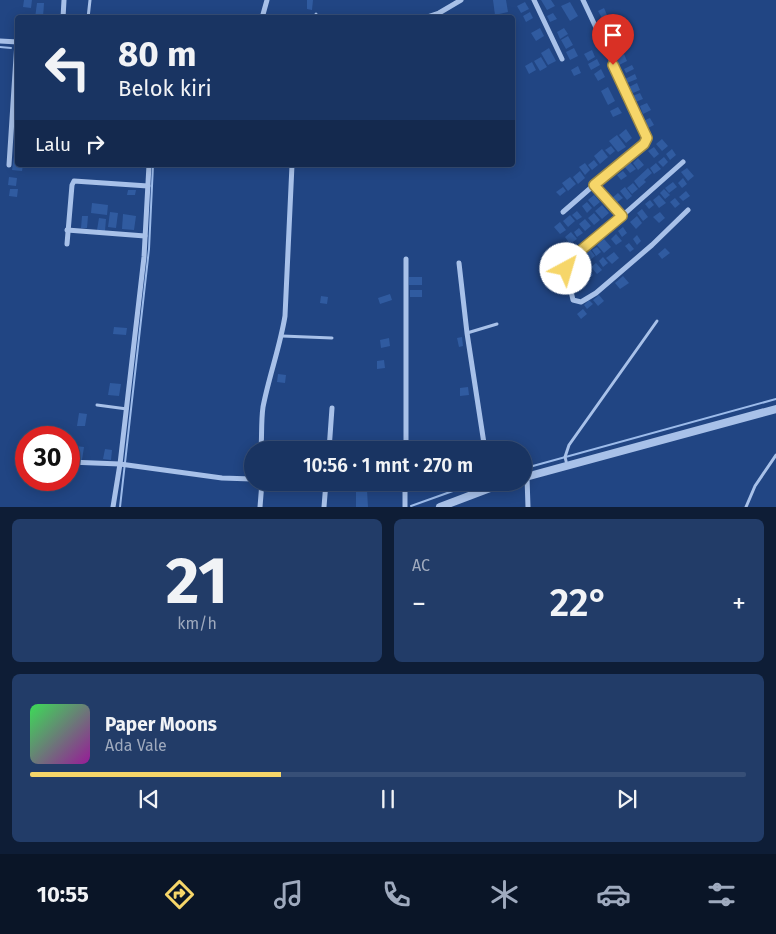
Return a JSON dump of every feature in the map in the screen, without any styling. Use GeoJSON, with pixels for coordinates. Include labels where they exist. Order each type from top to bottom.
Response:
{"type":"FeatureCollection","features":[{"type":"Feature","properties":{"kind":"street"},"geometry":{"type":"LineString","coordinates":[[63,15],[64,0]]}},
{"type":"Feature","properties":{"kind":"street"},"geometry":{"type":"LineString","coordinates":[[263,15],[266,0]]}},
{"type":"Feature","properties":{"kind":"street"},"geometry":{"type":"LineString","coordinates":[[432,15],[461,0]]}},
{"type":"Feature","properties":{"kind":"street"},"geometry":{"type":"LineString","coordinates":[[534,0],[562,59]]}},
{"type":"Feature","properties":{"kind":"street"},"geometry":{"type":"LineString","coordinates":[[563,212],[644,144],[647,136],[583,0]]}},
{"type":"Feature","properties":{"kind":"street"},"geometry":{"type":"LineString","coordinates":[[0,41],[15,42]]}},
{"type":"Feature","properties":{"kind":"street"},"geometry":{"type":"LineString","coordinates":[[9,165],[15,73]]}},
{"type":"Feature","properties":{"kind":"street"},"geometry":{"type":"LineString","coordinates":[[683,162],[567,263],[566,269],[570,293],[575,302],[586,300],[600,289],[652,245],[688,210]]}},
{"type":"Feature","properties":{"kind":"street"},"geometry":{"type":"LineString","coordinates":[[113,506],[120,464],[138,314],[146,236],[149,167]]}},
{"type":"Feature","properties":{"kind":"street"},"geometry":{"type":"LineString","coordinates":[[262,441],[263,409],[270,374],[282,336],[292,167]]}},
{"type":"Feature","properties":{"kind":"street"},"geometry":{"type":"LineString","coordinates":[[67,244],[72,185],[74,181],[148,186]]}},
{"type":"Feature","properties":{"kind":"street"},"geometry":{"type":"LineString","coordinates":[[594,185],[622,216]]}},
{"type":"Feature","properties":{"kind":"street"},"geometry":{"type":"LineString","coordinates":[[68,230],[146,236]]}},
{"type":"Feature","properties":{"kind":"street"},"geometry":{"type":"LineString","coordinates":[[406,259],[406,441]]}},
{"type":"Feature","properties":{"kind":"street"},"geometry":{"type":"LineString","coordinates":[[459,263],[467,333],[484,441]]}},
{"type":"Feature","properties":{"kind":"street"},"geometry":{"type":"LineString","coordinates":[[329,441],[332,408]]}},
{"type":"Feature","properties":{"kind":"street"},"geometry":{"type":"LineString","coordinates":[[532,475],[776,409]]}},
{"type":"Feature","properties":{"kind":"street"},"geometry":{"type":"LineString","coordinates":[[80,462],[120,464],[222,478],[244,479]]}},
{"type":"Feature","properties":{"kind":"street"},"geometry":{"type":"LineString","coordinates":[[260,506],[261,491]]}},
{"type":"Feature","properties":{"kind":"street"},"geometry":{"type":"LineString","coordinates":[[324,506],[325,491]]}},
{"type":"Feature","properties":{"kind":"street"},"geometry":{"type":"LineString","coordinates":[[405,505],[406,491]]}},
{"type":"Feature","properties":{"kind":"street"},"geometry":{"type":"LineString","coordinates":[[440,506],[475,491]]}},
{"type":"Feature","properties":{"kind":"street"},"geometry":{"type":"LineString","coordinates":[[526,491],[528,506]]}},
{"type":"Feature","properties":{"kind":"lane"},"geometry":{"type":"LineString","coordinates":[[88,15],[90,0]]}},
{"type":"Feature","properties":{"kind":"lane"},"geometry":{"type":"LineString","coordinates":[[567,466],[566,452],[657,321]]}},
{"type":"Feature","properties":{"kind":"lane"},"geometry":{"type":"LineString","coordinates":[[467,333],[497,324]]}},
{"type":"Feature","properties":{"kind":"lane"},"geometry":{"type":"LineString","coordinates":[[282,336],[332,338]]}},
{"type":"Feature","properties":{"kind":"lane"},"geometry":{"type":"LineString","coordinates":[[97,405],[127,409]]}},
{"type":"Feature","properties":{"kind":"lane"},"geometry":{"type":"LineString","coordinates":[[746,506],[755,486],[776,455]]}},
{"type":"Feature","properties":{"kind":"building"},"geometry":{"type":"Polygon","coordinates":[[[24,0],[32,0],[31,8],[23,7],[24,0]]]}},
{"type":"Feature","properties":{"kind":"building"},"geometry":{"type":"Polygon","coordinates":[[[307,0],[313,0],[312,10],[307,9],[307,0]]]}},
{"type":"Feature","properties":{"kind":"building"},"geometry":{"type":"Polygon","coordinates":[[[493,0],[506,0],[508,12],[495,15],[493,0]]]}},
{"type":"Feature","properties":{"kind":"building"},"geometry":{"type":"Polygon","coordinates":[[[541,0],[551,0],[555,6],[547,10],[541,0]]]}},
{"type":"Feature","properties":{"kind":"building"},"geometry":{"type":"Polygon","coordinates":[[[525,2],[529,9],[521,13],[517,6],[525,2]]]}},
{"type":"Feature","properties":{"kind":"building"},"geometry":{"type":"Polygon","coordinates":[[[570,2],[578,16],[570,21],[561,6],[570,2]]]}},
{"type":"Feature","properties":{"kind":"building"},"geometry":{"type":"Polygon","coordinates":[[[37,3],[44,3],[43,15],[35,15],[37,3]]]}},
{"type":"Feature","properties":{"kind":"building"},"geometry":{"type":"Polygon","coordinates":[[[604,8],[607,15],[602,18],[598,11],[604,8]]]}},
{"type":"Feature","properties":{"kind":"building"},"geometry":{"type":"Polygon","coordinates":[[[530,12],[533,18],[526,22],[523,16],[530,12]]]}},
{"type":"Feature","properties":{"kind":"building"},"geometry":{"type":"Polygon","coordinates":[[[553,13],[557,19],[550,22],[547,16],[553,13]]]}},
{"type":"Feature","properties":{"kind":"building"},"geometry":{"type":"Polygon","coordinates":[[[609,17],[611,21],[603,26],[600,22],[609,17]]]}},
{"type":"Feature","properties":{"kind":"building"},"geometry":{"type":"Polygon","coordinates":[[[612,25],[616,32],[606,36],[603,30],[612,25]]]}},
{"type":"Feature","properties":{"kind":"building"},"geometry":{"type":"Polygon","coordinates":[[[540,28],[544,36],[536,41],[531,33],[540,28]]]}},
{"type":"Feature","properties":{"kind":"building"},"geometry":{"type":"Polygon","coordinates":[[[564,28],[568,34],[560,39],[557,32],[564,28]]]}},
{"type":"Feature","properties":{"kind":"building"},"geometry":{"type":"Polygon","coordinates":[[[568,36],[573,45],[566,49],[561,40],[568,36]]]}},
{"type":"Feature","properties":{"kind":"building"},"geometry":{"type":"Polygon","coordinates":[[[617,36],[620,43],[611,47],[607,40],[617,36]]]}},
{"type":"Feature","properties":{"kind":"building"},"geometry":{"type":"Polygon","coordinates":[[[622,46],[626,52],[617,56],[614,50],[622,46]]]}},
{"type":"Feature","properties":{"kind":"building"},"geometry":{"type":"Polygon","coordinates":[[[549,48],[556,61],[548,65],[541,53],[549,48]]]}},
{"type":"Feature","properties":{"kind":"building"},"geometry":{"type":"Polygon","coordinates":[[[574,48],[578,56],[570,60],[566,52],[574,48]]]}},
{"type":"Feature","properties":{"kind":"building"},"geometry":{"type":"Polygon","coordinates":[[[592,50],[595,57],[588,61],[584,54],[592,50]]]}},
{"type":"Feature","properties":{"kind":"building"},"geometry":{"type":"Polygon","coordinates":[[[624,54],[627,61],[619,65],[616,58],[624,54]]]}},
{"type":"Feature","properties":{"kind":"building"},"geometry":{"type":"Polygon","coordinates":[[[541,57],[547,67],[540,71],[534,61],[541,57]]]}},
{"type":"Feature","properties":{"kind":"building"},"geometry":{"type":"Polygon","coordinates":[[[597,59],[600,65],[591,70],[588,64],[597,59]]]}},
{"type":"Feature","properties":{"kind":"building"},"geometry":{"type":"Polygon","coordinates":[[[532,62],[536,70],[529,74],[525,66],[532,62]]]}},
{"type":"Feature","properties":{"kind":"building"},"geometry":{"type":"Polygon","coordinates":[[[632,65],[634,69],[626,73],[624,69],[632,65]]]}},
{"type":"Feature","properties":{"kind":"building"},"geometry":{"type":"Polygon","coordinates":[[[578,66],[581,73],[574,76],[571,70],[578,66]]]}},
{"type":"Feature","properties":{"kind":"building"},"geometry":{"type":"Polygon","coordinates":[[[601,69],[605,77],[598,81],[594,74],[601,69]]]}},
{"type":"Feature","properties":{"kind":"building"},"geometry":{"type":"Polygon","coordinates":[[[635,74],[637,79],[627,83],[625,79],[635,74]]]}},
{"type":"Feature","properties":{"kind":"building"},"geometry":{"type":"Polygon","coordinates":[[[637,83],[640,90],[633,93],[629,87],[637,83]]]}},
{"type":"Feature","properties":{"kind":"building"},"geometry":{"type":"Polygon","coordinates":[[[608,87],[615,101],[608,105],[601,91],[608,87]]]}},
{"type":"Feature","properties":{"kind":"building"},"geometry":{"type":"Polygon","coordinates":[[[640,93],[643,99],[633,103],[630,97],[640,93]]]}},
{"type":"Feature","properties":{"kind":"building"},"geometry":{"type":"Polygon","coordinates":[[[647,103],[651,110],[643,114],[640,106],[647,103]]]}},
{"type":"Feature","properties":{"kind":"building"},"geometry":{"type":"Polygon","coordinates":[[[618,107],[622,113],[613,117],[610,111],[618,107]]]}},
{"type":"Feature","properties":{"kind":"building"},"geometry":{"type":"Polygon","coordinates":[[[650,118],[654,125],[646,129],[643,121],[650,118]]]}},
{"type":"Feature","properties":{"kind":"building"},"geometry":{"type":"Polygon","coordinates":[[[626,129],[632,138],[626,143],[619,135],[626,129]]]}},
{"type":"Feature","properties":{"kind":"building"},"geometry":{"type":"Polygon","coordinates":[[[617,135],[626,147],[618,152],[609,141],[617,135]]]}},
{"type":"Feature","properties":{"kind":"building"},"geometry":{"type":"Polygon","coordinates":[[[662,139],[668,146],[662,151],[656,144],[662,139]]]}},
{"type":"Feature","properties":{"kind":"building"},"geometry":{"type":"Polygon","coordinates":[[[611,146],[615,151],[610,155],[605,150],[611,146]]]}},
{"type":"Feature","properties":{"kind":"building"},"geometry":{"type":"Polygon","coordinates":[[[654,147],[659,154],[654,158],[648,151],[654,147]]]}},
{"type":"Feature","properties":{"kind":"building"},"geometry":{"type":"Polygon","coordinates":[[[602,149],[608,157],[600,164],[594,156],[602,149]]]}},
{"type":"Feature","properties":{"kind":"building"},"geometry":{"type":"Polygon","coordinates":[[[672,149],[676,155],[670,160],[666,154],[672,149]]]}},
{"type":"Feature","properties":{"kind":"building"},"geometry":{"type":"Polygon","coordinates":[[[14,156],[15,167],[23,167],[22,171],[12,170],[14,156]]]}},
{"type":"Feature","properties":{"kind":"building"},"geometry":{"type":"Polygon","coordinates":[[[664,157],[668,162],[663,167],[658,162],[664,157]]]}},
{"type":"Feature","properties":{"kind":"building"},"geometry":{"type":"Polygon","coordinates":[[[638,158],[644,165],[638,170],[633,163],[638,158]]]}},
{"type":"Feature","properties":{"kind":"building"},"geometry":{"type":"Polygon","coordinates":[[[594,160],[598,165],[592,170],[588,165],[594,160]]]}},
{"type":"Feature","properties":{"kind":"building"},"geometry":{"type":"Polygon","coordinates":[[[630,162],[636,169],[630,173],[624,166],[630,162]]]}},
{"type":"Feature","properties":{"kind":"building"},"geometry":{"type":"Polygon","coordinates":[[[585,163],[590,170],[585,175],[579,167],[585,163]]]}},
{"type":"Feature","properties":{"kind":"building"},"geometry":{"type":"Polygon","coordinates":[[[656,163],[661,169],[654,174],[650,168],[656,163]]]}},
{"type":"Feature","properties":{"kind":"building"},"geometry":{"type":"Polygon","coordinates":[[[648,168],[652,173],[639,188],[634,181],[648,168]]]}},
{"type":"Feature","properties":{"kind":"building"},"geometry":{"type":"Polygon","coordinates":[[[687,168],[694,176],[688,181],[681,172],[687,168]]]}},
{"type":"Feature","properties":{"kind":"building"},"geometry":{"type":"Polygon","coordinates":[[[580,171],[585,178],[578,184],[573,177],[580,171]]]}},
{"type":"Feature","properties":{"kind":"building"},"geometry":{"type":"Polygon","coordinates":[[[623,171],[627,176],[621,180],[617,175],[623,171]]]}},
{"type":"Feature","properties":{"kind":"building"},"geometry":{"type":"Polygon","coordinates":[[[9,177],[17,178],[16,186],[8,185],[9,177]]]}},
{"type":"Feature","properties":{"kind":"building"},"geometry":{"type":"Polygon","coordinates":[[[570,177],[576,184],[568,191],[562,183],[570,177]]]}},
{"type":"Feature","properties":{"kind":"building"},"geometry":{"type":"Polygon","coordinates":[[[683,178],[687,184],[682,188],[678,183],[683,178]]]}},
{"type":"Feature","properties":{"kind":"building"},"geometry":{"type":"Polygon","coordinates":[[[673,182],[677,187],[669,193],[665,188],[673,182]]]}},
{"type":"Feature","properties":{"kind":"building"},"geometry":{"type":"Polygon","coordinates":[[[633,183],[638,189],[632,194],[627,188],[633,183]]]}},
{"type":"Feature","properties":{"kind":"building"},"geometry":{"type":"Polygon","coordinates":[[[563,187],[566,191],[560,196],[556,192],[563,187]]]}},
{"type":"Feature","properties":{"kind":"building"},"geometry":{"type":"Polygon","coordinates":[[[625,187],[632,196],[627,200],[620,191],[625,187]]]}},
{"type":"Feature","properties":{"kind":"building"},"geometry":{"type":"Polygon","coordinates":[[[10,189],[18,189],[17,197],[9,196],[10,189]]]}},
{"type":"Feature","properties":{"kind":"building"},"geometry":{"type":"Polygon","coordinates":[[[664,189],[670,195],[665,199],[660,193],[664,189]]]}},
{"type":"Feature","properties":{"kind":"building"},"geometry":{"type":"Polygon","coordinates":[[[128,190],[136,190],[135,195],[127,195],[128,190]]]}},
{"type":"Feature","properties":{"kind":"building"},"geometry":{"type":"Polygon","coordinates":[[[686,191],[690,196],[683,201],[679,197],[686,191]]]}},
{"type":"Feature","properties":{"kind":"building"},"geometry":{"type":"Polygon","coordinates":[[[618,193],[623,198],[616,203],[612,198],[618,193]]]}},
{"type":"Feature","properties":{"kind":"building"},"geometry":{"type":"Polygon","coordinates":[[[594,195],[600,202],[594,207],[588,200],[594,195]]]}},
{"type":"Feature","properties":{"kind":"building"},"geometry":{"type":"Polygon","coordinates":[[[659,195],[666,203],[659,208],[653,200],[659,195]]]}},
{"type":"Feature","properties":{"kind":"building"},"geometry":{"type":"Polygon","coordinates":[[[675,198],[680,204],[675,208],[670,202],[675,198]]]}},
{"type":"Feature","properties":{"kind":"building"},"geometry":{"type":"Polygon","coordinates":[[[650,200],[654,205],[649,209],[645,204],[650,200]]]}},
{"type":"Feature","properties":{"kind":"building"},"geometry":{"type":"Polygon","coordinates":[[[587,202],[592,208],[587,213],[582,206],[587,202]]]}},
{"type":"Feature","properties":{"kind":"building"},"geometry":{"type":"Polygon","coordinates":[[[92,203],[108,205],[107,215],[91,213],[92,203]]]}},
{"type":"Feature","properties":{"kind":"building"},"geometry":{"type":"Polygon","coordinates":[[[602,205],[609,213],[602,219],[595,211],[602,205]]]}},
{"type":"Feature","properties":{"kind":"building"},"geometry":{"type":"Polygon","coordinates":[[[642,209],[648,217],[643,221],[637,213],[642,209]]]}},
{"type":"Feature","properties":{"kind":"building"},"geometry":{"type":"Polygon","coordinates":[[[577,211],[582,217],[577,220],[572,215],[577,211]]]}},
{"type":"Feature","properties":{"kind":"building"},"geometry":{"type":"Polygon","coordinates":[[[110,212],[118,213],[116,228],[108,227],[110,212]]]}},
{"type":"Feature","properties":{"kind":"building"},"geometry":{"type":"Polygon","coordinates":[[[660,212],[665,218],[659,223],[653,217],[660,212]]]}},
{"type":"Feature","properties":{"kind":"building"},"geometry":{"type":"Polygon","coordinates":[[[594,213],[600,220],[594,225],[588,218],[594,213]]]}},
{"type":"Feature","properties":{"kind":"building"},"geometry":{"type":"Polygon","coordinates":[[[123,214],[136,216],[134,230],[122,229],[123,214]]]}},
{"type":"Feature","properties":{"kind":"building"},"geometry":{"type":"Polygon","coordinates":[[[570,215],[575,221],[568,227],[563,221],[570,215]]]}},
{"type":"Feature","properties":{"kind":"building"},"geometry":{"type":"Polygon","coordinates":[[[82,216],[88,216],[87,228],[81,228],[82,216]]]}},
{"type":"Feature","properties":{"kind":"building"},"geometry":{"type":"Polygon","coordinates":[[[637,216],[642,223],[636,229],[630,222],[637,216]]]}},
{"type":"Feature","properties":{"kind":"building"},"geometry":{"type":"Polygon","coordinates":[[[99,218],[106,219],[105,231],[97,230],[99,218]]]}},
{"type":"Feature","properties":{"kind":"building"},"geometry":{"type":"Polygon","coordinates":[[[585,219],[591,226],[585,231],[579,224],[585,219]]]}},
{"type":"Feature","properties":{"kind":"building"},"geometry":{"type":"Polygon","coordinates":[[[560,222],[566,230],[560,234],[554,227],[560,222]]]}},
{"type":"Feature","properties":{"kind":"building"},"geometry":{"type":"Polygon","coordinates":[[[623,227],[627,233],[622,237],[618,231],[623,227]]]}},
{"type":"Feature","properties":{"kind":"building"},"geometry":{"type":"Polygon","coordinates":[[[579,228],[583,233],[577,237],[574,232],[579,228]]]}},
{"type":"Feature","properties":{"kind":"building"},"geometry":{"type":"Polygon","coordinates":[[[571,232],[577,239],[570,244],[565,237],[571,232]]]}},
{"type":"Feature","properties":{"kind":"building"},"geometry":{"type":"Polygon","coordinates":[[[616,234],[622,241],[616,245],[611,239],[616,234]]]}},
{"type":"Feature","properties":{"kind":"building"},"geometry":{"type":"Polygon","coordinates":[[[637,235],[641,241],[637,245],[633,239],[637,235]]]}},
{"type":"Feature","properties":{"kind":"building"},"geometry":{"type":"Polygon","coordinates":[[[604,239],[611,247],[604,253],[597,245],[604,239]]]}},
{"type":"Feature","properties":{"kind":"building"},"geometry":{"type":"Polygon","coordinates":[[[629,243],[634,249],[630,252],[625,246],[629,243]]]}},
{"type":"Feature","properties":{"kind":"building"},"geometry":{"type":"Polygon","coordinates":[[[588,247],[595,256],[583,266],[576,257],[588,247]]]}},
{"type":"Feature","properties":{"kind":"building"},"geometry":{"type":"Polygon","coordinates":[[[597,247],[601,252],[596,256],[592,250],[597,247]]]}},
{"type":"Feature","properties":{"kind":"building"},"geometry":{"type":"Polygon","coordinates":[[[665,248],[670,253],[662,259],[658,254],[665,248]]]}},
{"type":"Feature","properties":{"kind":"building"},"geometry":{"type":"Polygon","coordinates":[[[614,252],[619,258],[612,264],[606,258],[614,252]]]}},
{"type":"Feature","properties":{"kind":"building"},"geometry":{"type":"Polygon","coordinates":[[[603,257],[608,263],[603,267],[599,261],[603,257]]]}},
{"type":"Feature","properties":{"kind":"building"},"geometry":{"type":"Polygon","coordinates":[[[596,263],[602,270],[597,274],[591,267],[596,263]]]}},
{"type":"Feature","properties":{"kind":"building"},"geometry":{"type":"Polygon","coordinates":[[[588,269],[593,275],[587,280],[581,273],[588,269]]]}},
{"type":"Feature","properties":{"kind":"building"},"geometry":{"type":"Polygon","coordinates":[[[623,276],[629,283],[620,289],[615,283],[623,276]]]}},
{"type":"Feature","properties":{"kind":"building"},"geometry":{"type":"Polygon","coordinates":[[[409,277],[422,277],[422,285],[409,285],[409,277]]]}},
{"type":"Feature","properties":{"kind":"building"},"geometry":{"type":"Polygon","coordinates":[[[581,278],[585,283],[579,287],[576,282],[581,278]]]}},
{"type":"Feature","properties":{"kind":"building"},"geometry":{"type":"Polygon","coordinates":[[[410,290],[422,290],[422,297],[410,297],[410,290]]]}},
{"type":"Feature","properties":{"kind":"building"},"geometry":{"type":"Polygon","coordinates":[[[390,294],[392,300],[380,304],[378,298],[390,294]]]}},
{"type":"Feature","properties":{"kind":"building"},"geometry":{"type":"Polygon","coordinates":[[[599,295],[604,301],[598,306],[593,300],[599,295]]]}},
{"type":"Feature","properties":{"kind":"building"},"geometry":{"type":"Polygon","coordinates":[[[321,296],[328,297],[327,304],[320,303],[321,296]]]}},
{"type":"Feature","properties":{"kind":"building"},"geometry":{"type":"Polygon","coordinates":[[[589,300],[593,304],[587,309],[584,305],[589,300]]]}},
{"type":"Feature","properties":{"kind":"building"},"geometry":{"type":"Polygon","coordinates":[[[583,309],[587,314],[581,319],[577,314],[583,309]]]}},
{"type":"Feature","properties":{"kind":"building"},"geometry":{"type":"Polygon","coordinates":[[[114,327],[127,328],[126,335],[113,334],[114,327]]]}},
{"type":"Feature","properties":{"kind":"building"},"geometry":{"type":"Polygon","coordinates":[[[462,337],[463,346],[459,347],[457,338],[462,337]]]}},
{"type":"Feature","properties":{"kind":"building"},"geometry":{"type":"Polygon","coordinates":[[[389,338],[390,346],[381,348],[380,340],[389,338]]]}},
{"type":"Feature","properties":{"kind":"building"},"geometry":{"type":"Polygon","coordinates":[[[384,360],[385,368],[377,369],[377,361],[384,360]]]}},
{"type":"Feature","properties":{"kind":"building"},"geometry":{"type":"Polygon","coordinates":[[[278,374],[286,375],[285,383],[277,382],[278,374]]]}},
{"type":"Feature","properties":{"kind":"building"},"geometry":{"type":"Polygon","coordinates":[[[110,383],[121,384],[119,396],[108,395],[110,383]]]}},
{"type":"Feature","properties":{"kind":"building"},"geometry":{"type":"Polygon","coordinates":[[[468,387],[469,395],[460,396],[460,388],[468,387]]]}},
{"type":"Feature","properties":{"kind":"building"},"geometry":{"type":"Polygon","coordinates":[[[79,413],[87,414],[85,426],[77,426],[79,413]]]}},
{"type":"Feature","properties":{"kind":"building"},"geometry":{"type":"Polygon","coordinates":[[[80,447],[84,447],[82,460],[80,460],[80,447]]]}},
{"type":"Feature","properties":{"kind":"building"},"geometry":{"type":"Polygon","coordinates":[[[105,449],[112,450],[111,460],[103,459],[105,449]]]}},
{"type":"Feature","properties":{"kind":"building"},"geometry":{"type":"Polygon","coordinates":[[[356,491],[367,491],[368,507],[356,507],[356,491]]]}},
{"type":"Feature","properties":{"kind":"waterway"},"geometry":{"type":"LineString","coordinates":[[0,47],[11,48]]}},
{"type":"Feature","properties":{"kind":"waterway"},"geometry":{"type":"LineString","coordinates":[[120,507],[149,249],[153,167]]}},
{"type":"Feature","properties":{"kind":"waterway"},"geometry":{"type":"LineString","coordinates":[[532,466],[776,399]]}},
{"type":"Feature","properties":{"kind":"waterway"},"geometry":{"type":"LineString","coordinates":[[411,506],[453,491]]}},
{"type":"Feature","properties":{"kind":"route"},"geometry":{"type":"LineString","coordinates":[[566,269],[569,260],[622,216],[594,185],[644,144],[647,138],[613,65]]}}]}
